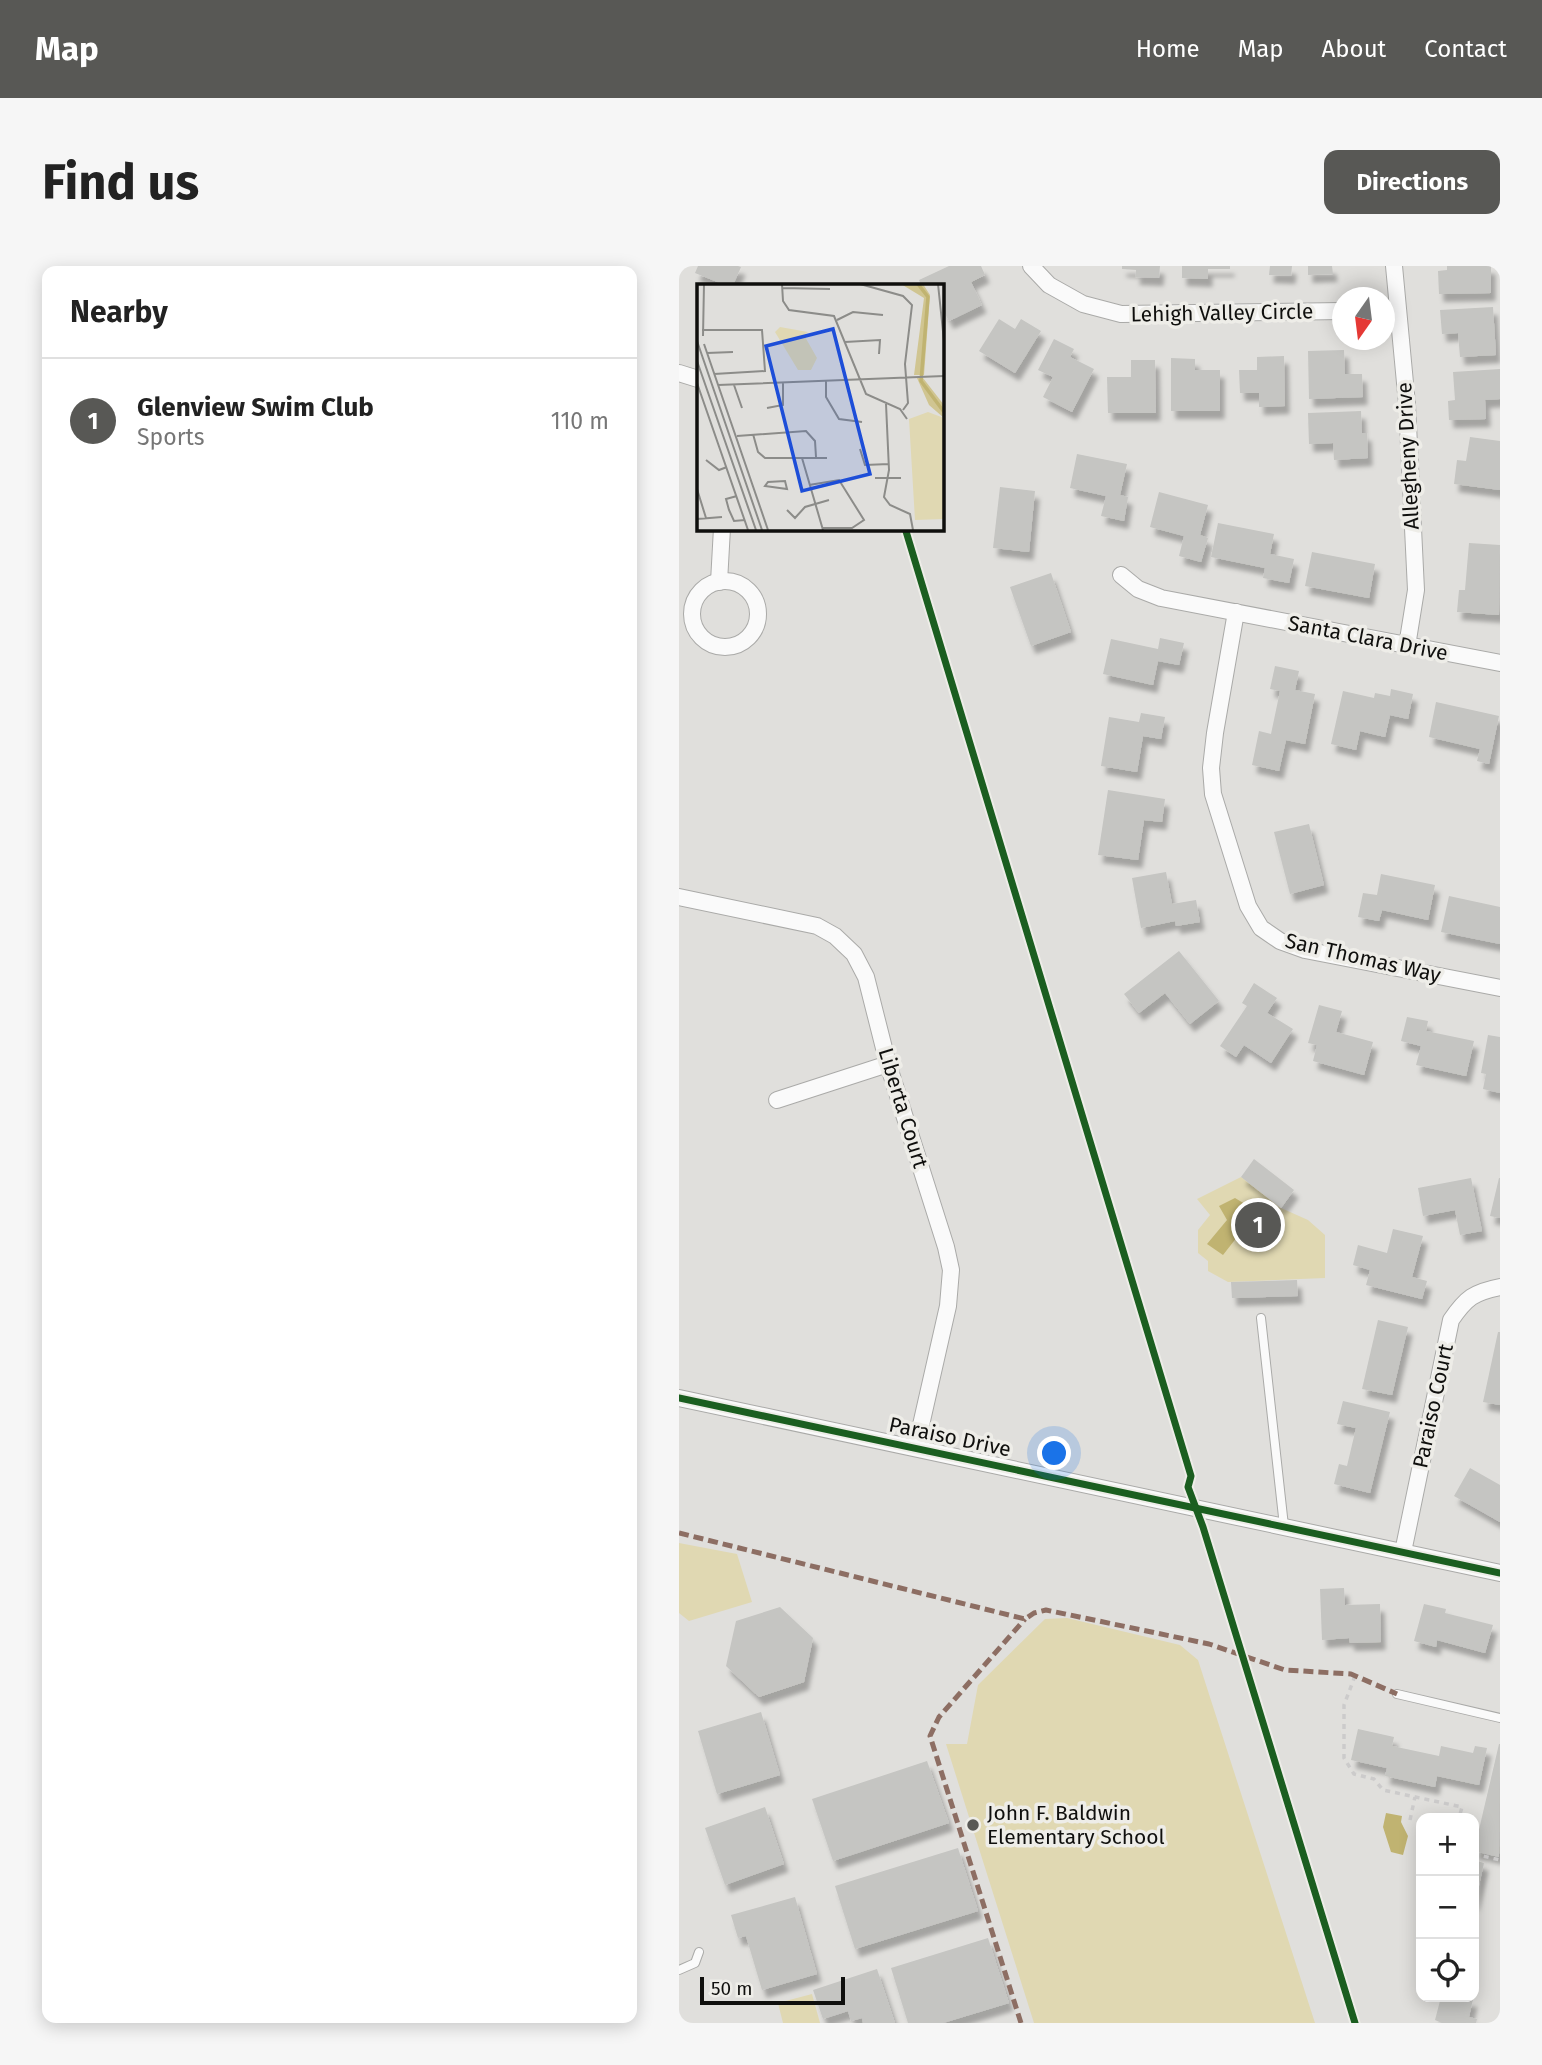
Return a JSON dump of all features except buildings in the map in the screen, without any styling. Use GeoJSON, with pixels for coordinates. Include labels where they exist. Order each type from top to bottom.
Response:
{"type":"FeatureCollection","features":[{"type":"Feature","properties":{"kind":"street","name":"Lehigh Valley Circle"},"geometry":{"type":"LineString","coordinates":[[1031,266],[1049,285],[1083,304],[1121,314],[1332,311]]}},
{"type":"Feature","properties":{"kind":"street","name":"Allegheny Drive"},"geometry":{"type":"LineString","coordinates":[[1393,287],[1394,266]]}},
{"type":"Feature","properties":{"kind":"street","name":"Allegheny Drive"},"geometry":{"type":"LineString","coordinates":[[1395,334],[1407,404],[1416,590],[1407,646]]}},
{"type":"Feature","properties":{"kind":"street"},"geometry":{"type":"LineString","coordinates":[[679,373],[697,379]]}},
{"type":"Feature","properties":{"kind":"street"},"geometry":{"type":"LineString","coordinates":[[719,582],[722,530]]}},
{"type":"Feature","properties":{"kind":"street","name":"Santa Clara Drive"},"geometry":{"type":"LineString","coordinates":[[1121,575],[1138,589],[1161,598],[1500,663]]}},
{"type":"Feature","properties":{"kind":"street"},"geometry":{"type":"LineString","coordinates":[[719,582],[730,582],[749,591],[758,610],[754,631],[747,639],[727,647],[706,641],[699,634],[692,613],[701,593],[719,582]]}},
{"type":"Feature","properties":{"kind":"street","name":"San Thomas Way"},"geometry":{"type":"LineString","coordinates":[[1236,612],[1215,733],[1211,768],[1213,794],[1248,906],[1261,928],[1280,942],[1305,950],[1500,988]]}},
{"type":"Feature","properties":{"kind":"street","name":"Liberta Court"},"geometry":{"type":"LineString","coordinates":[[679,897],[817,926],[835,936],[854,954],[866,976],[888,1064],[946,1247],[950,1270],[948,1306],[916,1447]]}},
{"type":"Feature","properties":{"kind":"street"},"geometry":{"type":"LineString","coordinates":[[777,1100],[888,1064]]}},
{"type":"Feature","properties":{"kind":"street","name":"Paraiso Court"},"geometry":{"type":"LineString","coordinates":[[1403,1552],[1451,1320],[1465,1301],[1482,1291],[1500,1287]]}},
{"type":"Feature","properties":{"kind":"street","name":"Paraiso Drive"},"geometry":{"type":"LineString","coordinates":[[679,1398],[1500,1573]]}},
{"type":"Feature","properties":{"kind":"lane"},"geometry":{"type":"LineString","coordinates":[[1261,1318],[1284,1526]]}},
{"type":"Feature","properties":{"kind":"lane"},"geometry":{"type":"LineString","coordinates":[[1397,1694],[1500,1718]]}},
{"type":"Feature","properties":{"kind":"lane"},"geometry":{"type":"LineString","coordinates":[[679,1970],[695,1963],[699,1952]]}},
{"type":"Feature","properties":{"kind":"path"},"geometry":{"type":"LineString","coordinates":[[1355,1676],[1344,1706],[1344,1758],[1354,1774],[1374,1779],[1383,1790],[1462,1807],[1460,1813]]}},
{"type":"Feature","properties":{"kind":"path"},"geometry":{"type":"LineString","coordinates":[[1410,1820],[1415,1797]]}},
{"type":"Feature","properties":{"kind":"path"},"geometry":{"type":"LineString","coordinates":[[1479,1855],[1500,1860]]}},
{"type":"Feature","properties":{"kind":"shaded area"},"geometry":{"type":"Polygon","coordinates":[[[1241,1177],[1281,1208],[1308,1220],[1325,1235],[1325,1278],[1228,1282],[1208,1271],[1208,1261],[1198,1253],[1198,1230],[1210,1215],[1197,1199],[1241,1177]]]}},
{"type":"Feature","properties":{"kind":"shaded area"},"geometry":{"type":"Polygon","coordinates":[[[1235,1198],[1255,1210],[1261,1217],[1256,1236],[1241,1232],[1223,1255],[1207,1244],[1227,1220],[1219,1206],[1235,1198]]]}},
{"type":"Feature","properties":{"kind":"shaded area"},"geometry":{"type":"Polygon","coordinates":[[[679,1543],[737,1554],[752,1602],[689,1621],[679,1613],[679,1543]]]}},
{"type":"Feature","properties":{"kind":"shaded area"},"geometry":{"type":"Polygon","coordinates":[[[1067,1618],[1180,1645],[1198,1660],[1315,2023],[1034,2023],[946,1744],[967,1744],[978,1685],[1045,1619],[1067,1618]]]}},
{"type":"Feature","properties":{"kind":"shaded area"},"geometry":{"type":"Polygon","coordinates":[[[1386,1813],[1402,1816],[1401,1822],[1408,1836],[1403,1855],[1391,1852],[1383,1827],[1386,1813]]]}},
{"type":"Feature","properties":{"kind":"shaded area"},"geometry":{"type":"Polygon","coordinates":[[[812,1994],[820,2023],[783,2023],[778,2003],[812,1994]]]}},
{"type":"Feature","properties":{"kind":"marked path"},"geometry":{"type":"LineString","coordinates":[[679,1533],[1025,1619],[1046,1610],[1209,1644],[1285,1670],[1351,1674],[1397,1694]]}},
{"type":"Feature","properties":{"kind":"marked path"},"geometry":{"type":"LineString","coordinates":[[1021,2023],[930,1736],[939,1717],[1025,1619]]}},
{"type":"Feature","properties":{"kind":"cycle path"},"geometry":{"type":"LineString","coordinates":[[906,530],[1191,1476],[1188,1487],[1203,1527],[1355,2023]]}},
{"type":"Feature","properties":{"kind":"cycle path"},"geometry":{"type":"LineString","coordinates":[[679,1398],[1500,1573]]}},
{"type":"Feature","properties":{"kind":"place","name":"Glenview Swim Club"},"geometry":{"type":"Point","coordinates":[1258,1225]}},
{"type":"Feature","properties":{"kind":"place","name":"John F. Baldwin Elementary School"},"geometry":{"type":"Point","coordinates":[973,1825]}}]}
